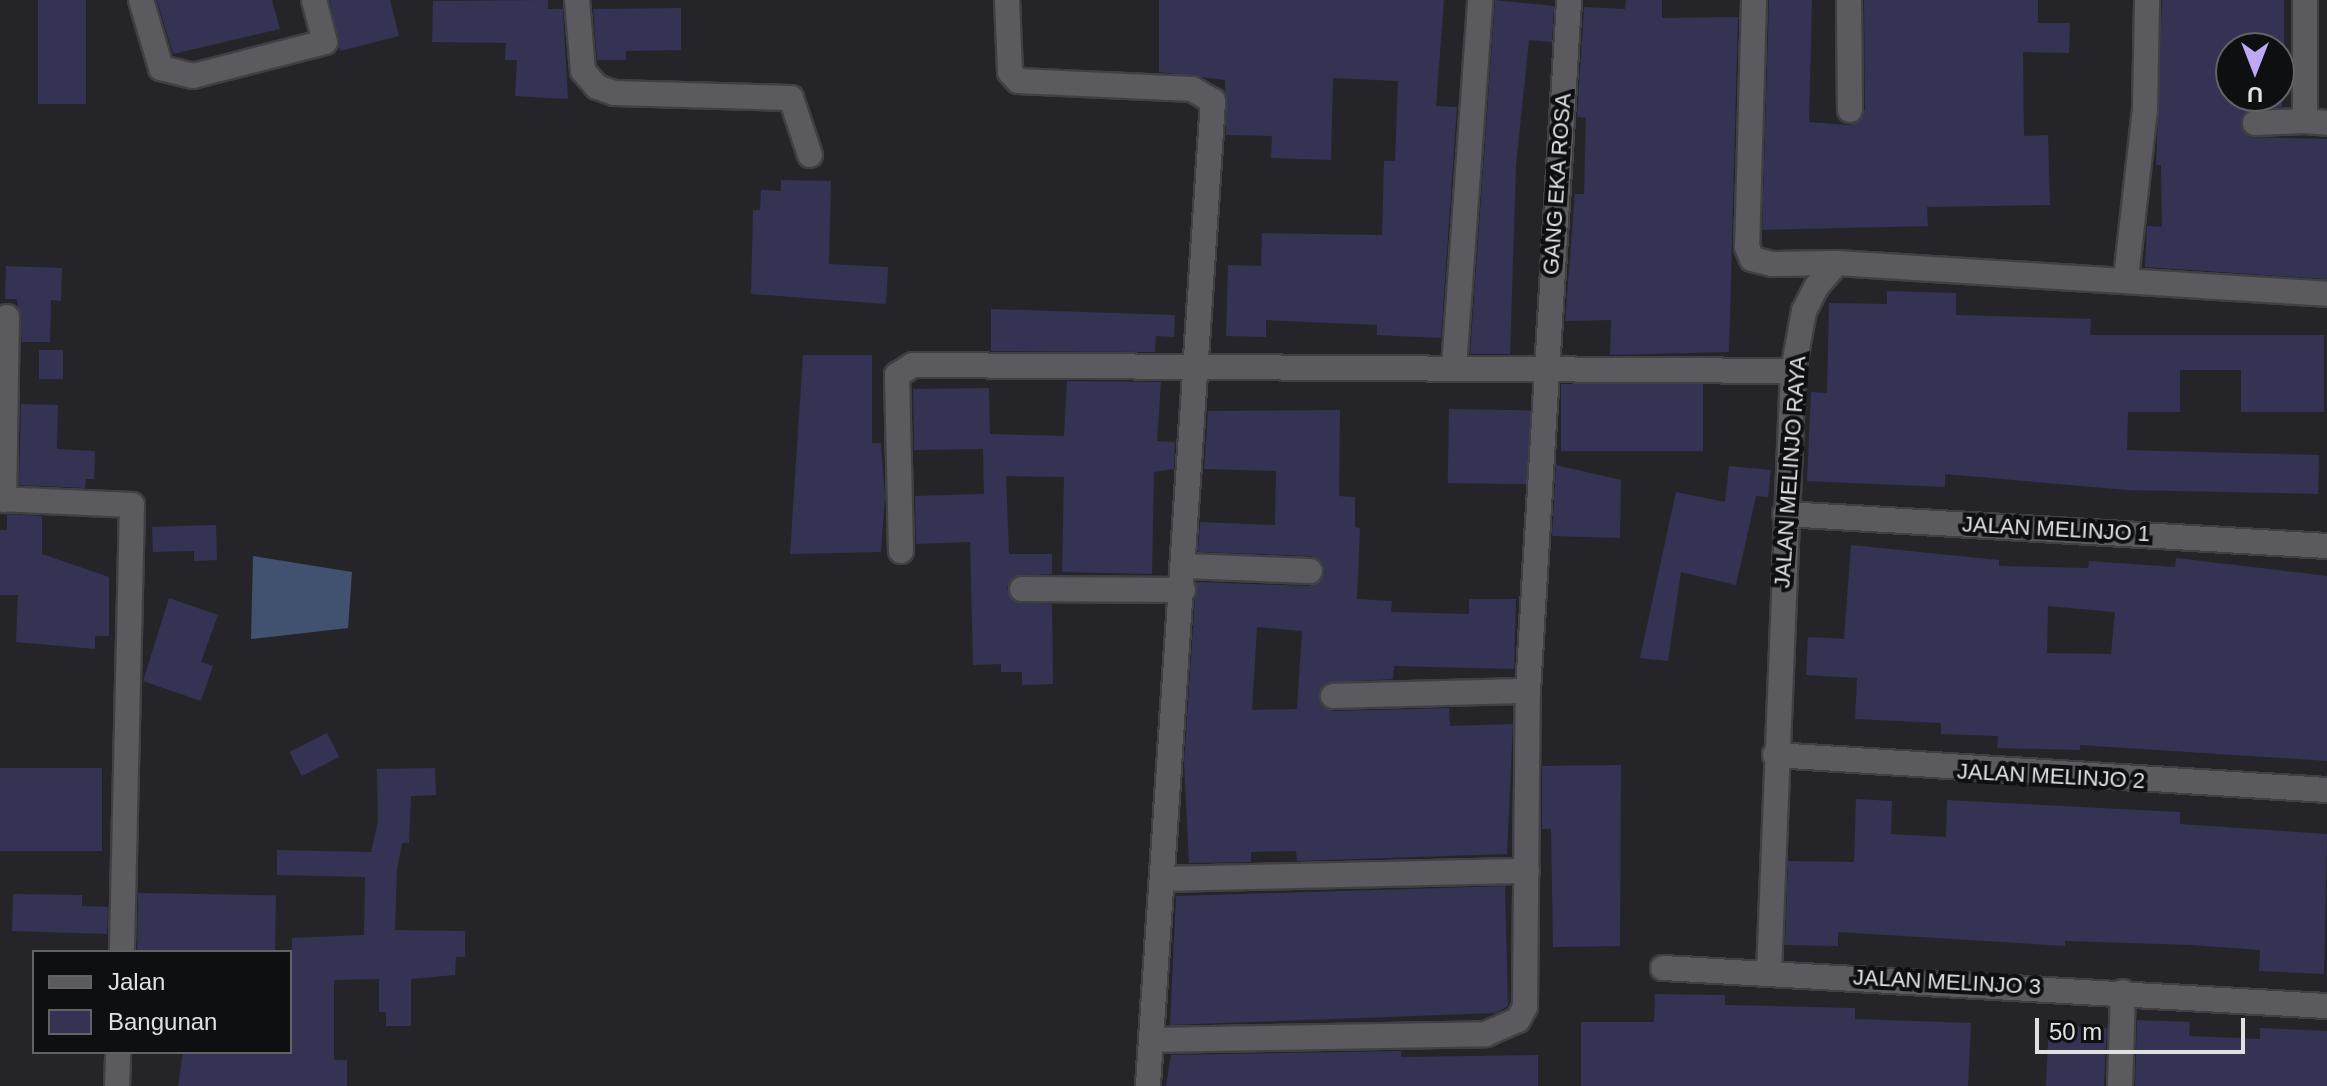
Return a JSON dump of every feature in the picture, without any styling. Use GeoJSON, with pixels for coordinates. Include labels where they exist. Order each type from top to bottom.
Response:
{"type":"FeatureCollection","features":[{"type":"Feature","properties":{"kind":"street"},"geometry":{"type":"LineString","coordinates":[[141,0],[161,68],[193,76],[325,42],[314,0]]}},
{"type":"Feature","properties":{"kind":"street"},"geometry":{"type":"LineString","coordinates":[[577,0],[583,71],[597,87],[614,93],[791,98],[810,155]]}},
{"type":"Feature","properties":{"kind":"street"},"geometry":{"type":"LineString","coordinates":[[1007,0],[1010,72],[1018,81],[1192,89],[1213,101],[1193,366],[1183,590],[1148,1086]]}},
{"type":"Feature","properties":{"kind":"street"},"geometry":{"type":"LineString","coordinates":[[1454,367],[1480,0]]}},
{"type":"Feature","properties":{"kind":"street","name":"GANG EKA ROSA"},"geometry":{"type":"LineString","coordinates":[[1152,1040],[1505,1029],[1518,1020],[1528,993],[1528,691],[1569,0]]}},
{"type":"Feature","properties":{"kind":"street"},"geometry":{"type":"LineString","coordinates":[[1754,0],[1747,247],[1752,259],[1772,264],[1837,263],[2126,278],[2327,294]]}},
{"type":"Feature","properties":{"kind":"street"},"geometry":{"type":"LineString","coordinates":[[1849,0],[1850,110]]}},
{"type":"Feature","properties":{"kind":"street"},"geometry":{"type":"LineString","coordinates":[[2126,278],[2145,108],[2147,0]]}},
{"type":"Feature","properties":{"kind":"street"},"geometry":{"type":"LineString","coordinates":[[2255,123],[2316,122],[2305,0]]}},
{"type":"Feature","properties":{"kind":"street","name":"JALAN MELINJO RAYA"},"geometry":{"type":"LineString","coordinates":[[1769,973],[1775,755],[1793,371],[1804,311],[1837,263]]}},
{"type":"Feature","properties":{"kind":"street"},"geometry":{"type":"LineString","coordinates":[[7,317],[2,500],[132,505],[122,950]]}},
{"type":"Feature","properties":{"kind":"street"},"geometry":{"type":"LineString","coordinates":[[901,551],[897,375],[904,369],[1193,366],[1793,371]]}},
{"type":"Feature","properties":{"kind":"street","name":"JALAN MELINJO 1"},"geometry":{"type":"LineString","coordinates":[[1785,514],[2327,546]]}},
{"type":"Feature","properties":{"kind":"street"},"geometry":{"type":"LineString","coordinates":[[1184,566],[1310,571]]}},
{"type":"Feature","properties":{"kind":"street"},"geometry":{"type":"LineString","coordinates":[[1022,589],[1183,590]]}},
{"type":"Feature","properties":{"kind":"street"},"geometry":{"type":"LineString","coordinates":[[1333,696],[1528,691]]}},
{"type":"Feature","properties":{"kind":"street","name":"JALAN MELINJO 2"},"geometry":{"type":"LineString","coordinates":[[1775,755],[2327,790]]}},
{"type":"Feature","properties":{"kind":"street"},"geometry":{"type":"LineString","coordinates":[[1163,879],[1527,871]]}},
{"type":"Feature","properties":{"kind":"street","name":"JALAN MELINJO 3"},"geometry":{"type":"LineString","coordinates":[[1663,968],[2327,1006]]}},
{"type":"Feature","properties":{"kind":"street"},"geometry":{"type":"LineString","coordinates":[[2120,1086],[2123,992]]}},
{"type":"Feature","properties":{"kind":"street"},"geometry":{"type":"LineString","coordinates":[[117,1086],[118,1054]]}},
{"type":"Feature","properties":{"kind":"water"},"geometry":{"type":"Polygon","coordinates":[[[253,556],[352,572],[348,628],[251,639],[253,556]]]}},
{"type":"Feature","properties":{"kind":"building"},"geometry":{"type":"Polygon","coordinates":[[[38,0],[86,0],[86,104],[38,104],[38,0]]]}},
{"type":"Feature","properties":{"kind":"building"},"geometry":{"type":"Polygon","coordinates":[[[157,0],[272,0],[280,29],[173,54],[157,0]]]}},
{"type":"Feature","properties":{"kind":"building"},"geometry":{"type":"Polygon","coordinates":[[[330,0],[390,0],[399,36],[340,51],[330,0]]]}},
{"type":"Feature","properties":{"kind":"building"},"geometry":{"type":"Polygon","coordinates":[[[548,0],[548,9],[563,9],[568,99],[515,96],[517,60],[505,60],[506,43],[432,42],[433,1],[548,0]]]}},
{"type":"Feature","properties":{"kind":"building"},"geometry":{"type":"Polygon","coordinates":[[[1159,0],[1444,0],[1436,106],[1457,107],[1441,338],[1377,335],[1377,325],[1266,320],[1266,337],[1226,336],[1228,265],[1261,266],[1262,233],[1382,235],[1384,161],[1395,161],[1398,81],[1333,78],[1331,160],[1271,158],[1272,136],[1226,135],[1225,80],[1159,72],[1159,0]]]}},
{"type":"Feature","properties":{"kind":"building"},"geometry":{"type":"Polygon","coordinates":[[[1495,0],[1554,6],[1552,42],[1529,40],[1516,165],[1510,354],[1470,354],[1495,0]]]}},
{"type":"Feature","properties":{"kind":"building"},"geometry":{"type":"Polygon","coordinates":[[[1626,0],[1662,0],[1662,18],[1738,17],[1729,352],[1610,355],[1611,320],[1565,321],[1575,194],[1584,194],[1586,118],[1577,117],[1584,7],[1625,9],[1626,0]]]}},
{"type":"Feature","properties":{"kind":"building"},"geometry":{"type":"Polygon","coordinates":[[[1769,0],[1812,0],[1809,122],[1849,125],[1865,110],[1864,0],[2038,0],[2038,23],[2070,23],[2069,53],[2023,52],[2024,136],[2048,135],[2050,205],[1927,207],[1928,226],[1762,230],[1769,0]]]}},
{"type":"Feature","properties":{"kind":"building"},"geometry":{"type":"Polygon","coordinates":[[[2162,0],[2284,0],[2284,32],[2215,32],[2215,112],[2257,112],[2242,115],[2249,137],[2327,139],[2327,279],[2145,267],[2147,226],[2162,227],[2161,165],[2156,165],[2162,0]]]}},
{"type":"Feature","properties":{"kind":"building"},"geometry":{"type":"Polygon","coordinates":[[[681,8],[681,50],[626,51],[626,60],[597,60],[593,9],[681,8]]]}},
{"type":"Feature","properties":{"kind":"building"},"geometry":{"type":"Polygon","coordinates":[[[781,180],[831,181],[829,264],[888,267],[886,304],[751,294],[753,210],[760,210],[761,190],[781,191],[781,180]]]}},
{"type":"Feature","properties":{"kind":"building"},"geometry":{"type":"Polygon","coordinates":[[[6,266],[62,268],[61,301],[51,300],[50,342],[22,342],[17,299],[5,299],[6,266]]]}},
{"type":"Feature","properties":{"kind":"building"},"geometry":{"type":"Polygon","coordinates":[[[1887,291],[1956,293],[1956,315],[2091,319],[2090,335],[2324,335],[2324,412],[2241,412],[2241,370],[2180,370],[2180,412],[2128,412],[2127,450],[2319,455],[2318,494],[2127,490],[1945,474],[1945,487],[1807,481],[1811,392],[1827,393],[1829,303],[1887,304],[1887,291]]]}},
{"type":"Feature","properties":{"kind":"building"},"geometry":{"type":"Polygon","coordinates":[[[991,309],[1175,315],[1174,337],[1156,336],[1155,352],[991,351],[991,309]]]}},
{"type":"Feature","properties":{"kind":"building"},"geometry":{"type":"Polygon","coordinates":[[[39,350],[63,350],[63,379],[39,379],[39,350]]]}},
{"type":"Feature","properties":{"kind":"building"},"geometry":{"type":"Polygon","coordinates":[[[803,355],[872,355],[872,443],[881,443],[885,497],[881,552],[790,554],[803,355]]]}},
{"type":"Feature","properties":{"kind":"building"},"geometry":{"type":"Polygon","coordinates":[[[1067,381],[1161,382],[1157,441],[1175,442],[1174,469],[1154,472],[1152,574],[1062,572],[1064,477],[1006,476],[1009,554],[1052,554],[1052,574],[1015,576],[1007,588],[1015,602],[1052,604],[1053,684],[1022,685],[1022,672],[1001,672],[1001,664],[973,665],[970,542],[916,544],[915,496],[984,494],[983,449],[914,450],[913,389],[989,388],[990,434],[1064,436],[1067,381]]]}},
{"type":"Feature","properties":{"kind":"building"},"geometry":{"type":"Polygon","coordinates":[[[1561,384],[1703,384],[1703,451],[1561,451],[1561,384]]]}},
{"type":"Feature","properties":{"kind":"building"},"geometry":{"type":"Polygon","coordinates":[[[21,404],[58,405],[57,449],[95,451],[94,479],[86,479],[85,488],[19,485],[21,404]]]}},
{"type":"Feature","properties":{"kind":"building"},"geometry":{"type":"Polygon","coordinates":[[[1449,409],[1530,410],[1529,484],[1448,483],[1449,409]]]}},
{"type":"Feature","properties":{"kind":"building"},"geometry":{"type":"Polygon","coordinates":[[[1340,410],[1339,496],[1355,497],[1355,527],[1360,528],[1357,599],[1392,601],[1391,612],[1469,614],[1469,599],[1516,599],[1514,669],[1394,666],[1393,679],[1326,683],[1320,703],[1333,711],[1449,708],[1450,726],[1513,724],[1507,854],[1297,861],[1296,851],[1251,852],[1251,862],[1189,863],[1184,763],[1196,582],[1309,586],[1325,572],[1311,556],[1198,552],[1200,522],[1275,525],[1276,471],[1204,469],[1208,411],[1340,410]],[[1257,627],[1252,710],[1297,709],[1302,631],[1257,627]]]}},
{"type":"Feature","properties":{"kind":"building"},"geometry":{"type":"Polygon","coordinates":[[[1556,465],[1621,480],[1620,538],[1552,536],[1556,465]]]}},
{"type":"Feature","properties":{"kind":"building"},"geometry":{"type":"Polygon","coordinates":[[[1729,466],[1771,470],[1768,497],[1756,496],[1736,585],[1681,572],[1668,661],[1640,658],[1676,492],[1725,502],[1729,466]]]}},
{"type":"Feature","properties":{"kind":"building"},"geometry":{"type":"Polygon","coordinates":[[[7,514],[42,516],[42,554],[109,577],[109,636],[95,636],[95,649],[16,642],[18,595],[0,595],[0,530],[7,530],[7,514]]]}},
{"type":"Feature","properties":{"kind":"building"},"geometry":{"type":"Polygon","coordinates":[[[216,525],[217,560],[194,561],[194,551],[153,552],[152,527],[216,525]]]}},
{"type":"Feature","properties":{"kind":"building"},"geometry":{"type":"Polygon","coordinates":[[[1851,545],[1999,560],[1999,566],[2088,568],[2089,561],[2175,567],[2176,558],[2327,576],[2327,761],[2080,745],[2080,750],[1997,748],[1998,736],[1941,734],[1941,723],[1855,719],[1857,678],[1806,675],[1808,637],[1844,639],[1851,545]],[[2048,606],[2047,653],[2111,654],[2115,612],[2048,606]]]}},
{"type":"Feature","properties":{"kind":"building"},"geometry":{"type":"Polygon","coordinates":[[[169,598],[218,615],[201,662],[213,666],[201,701],[143,681],[169,598]]]}},
{"type":"Feature","properties":{"kind":"building"},"geometry":{"type":"Polygon","coordinates":[[[327,733],[339,757],[302,776],[290,752],[327,733]]]}},
{"type":"Feature","properties":{"kind":"building"},"geometry":{"type":"Polygon","coordinates":[[[1621,765],[1620,946],[1553,947],[1551,829],[1542,829],[1542,766],[1621,765]]]}},
{"type":"Feature","properties":{"kind":"building"},"geometry":{"type":"Polygon","coordinates":[[[0,768],[102,768],[102,851],[0,851],[0,768]]]}},
{"type":"Feature","properties":{"kind":"building"},"geometry":{"type":"Polygon","coordinates":[[[435,768],[436,795],[411,796],[409,843],[402,843],[397,869],[395,930],[465,931],[465,957],[456,957],[455,975],[411,979],[411,1026],[386,1026],[386,1012],[379,1012],[379,979],[334,980],[334,1060],[347,1060],[347,1086],[178,1086],[183,1054],[292,1054],[292,938],[364,935],[365,877],[277,875],[277,850],[371,852],[378,821],[377,769],[435,768]]]}},
{"type":"Feature","properties":{"kind":"building"},"geometry":{"type":"Polygon","coordinates":[[[1856,799],[1892,801],[1891,834],[1946,837],[1947,800],[2180,812],[2180,824],[2327,834],[2324,974],[2259,971],[2260,950],[2192,945],[2065,941],[2065,946],[1838,932],[1838,946],[1785,945],[1788,861],[1854,862],[1856,799]]]}},
{"type":"Feature","properties":{"kind":"building"},"geometry":{"type":"Polygon","coordinates":[[[1505,886],[1508,1006],[1496,1013],[1170,1025],[1176,896],[1505,886]]]}},
{"type":"Feature","properties":{"kind":"building"},"geometry":{"type":"Polygon","coordinates":[[[138,893],[276,895],[275,950],[137,950],[138,893]]]}},
{"type":"Feature","properties":{"kind":"building"},"geometry":{"type":"Polygon","coordinates":[[[13,894],[82,895],[82,906],[108,907],[107,934],[12,931],[13,894]]]}},
{"type":"Feature","properties":{"kind":"building"},"geometry":{"type":"Polygon","coordinates":[[[1655,994],[1725,995],[1725,1005],[1855,1008],[1855,1019],[1971,1023],[1968,1086],[1581,1086],[1581,1022],[1654,1022],[1655,994]]]}},
{"type":"Feature","properties":{"kind":"building"},"geometry":{"type":"Polygon","coordinates":[[[2137,1020],[2190,1022],[2189,1036],[2260,1039],[2260,1028],[2327,1031],[2327,1086],[2135,1086],[2137,1020]]]}},
{"type":"Feature","properties":{"kind":"building"},"geometry":{"type":"Polygon","coordinates":[[[2049,1025],[2107,1028],[2104,1086],[2046,1086],[2049,1025]]]}},
{"type":"Feature","properties":{"kind":"building"},"geometry":{"type":"Polygon","coordinates":[[[1401,1051],[1401,1057],[1538,1055],[1538,1086],[1166,1086],[1171,1055],[1401,1051]]]}}]}
